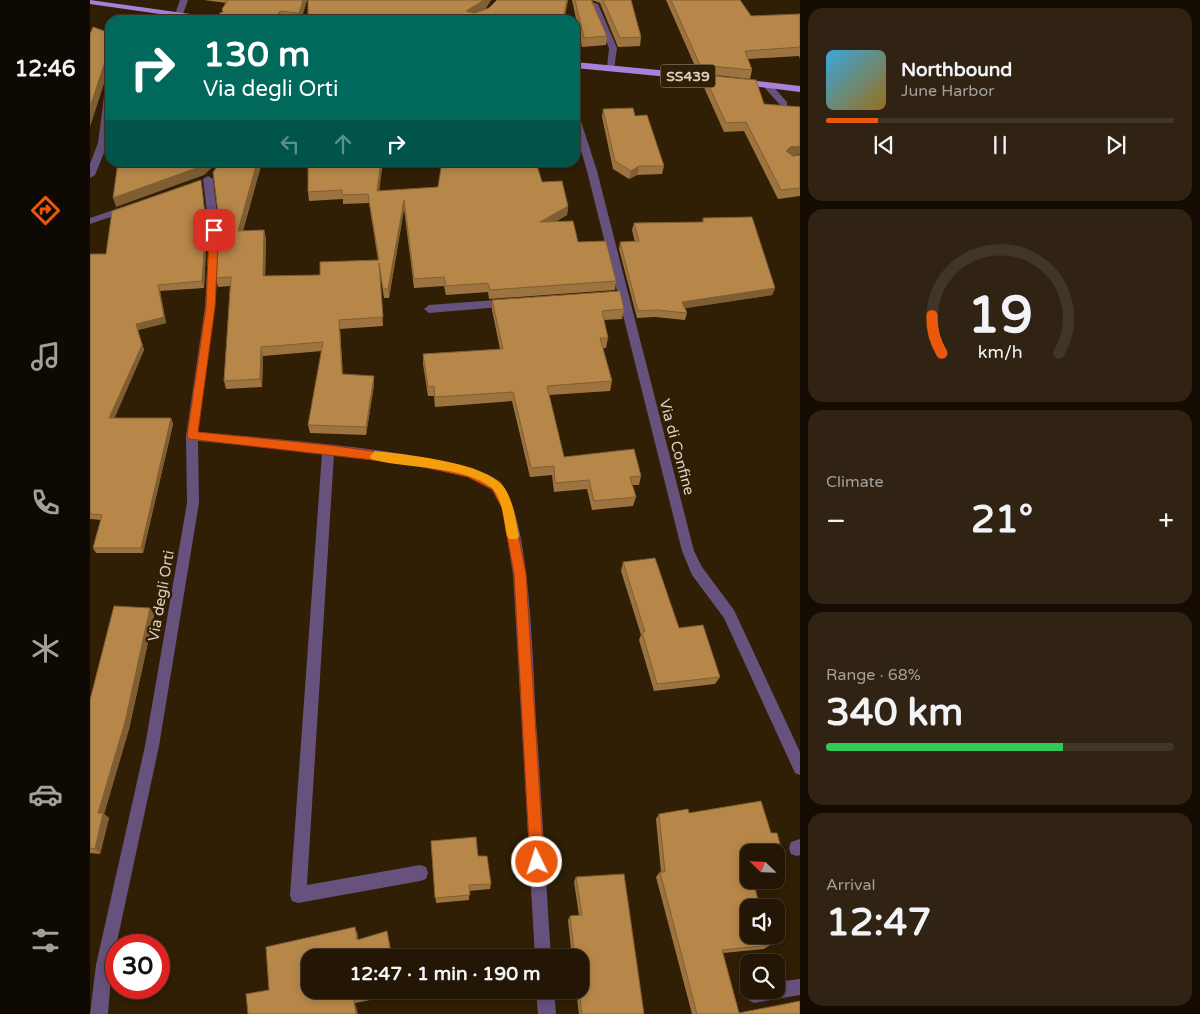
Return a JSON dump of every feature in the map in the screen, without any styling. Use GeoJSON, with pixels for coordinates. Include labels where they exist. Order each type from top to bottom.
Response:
{"type":"FeatureCollection","features":[{"type":"Feature","properties":{"kind":"main road"},"geometry":{"type":"LineString","coordinates":[[90,2],[187,15]]}},
{"type":"Feature","properties":{"kind":"main road","name":"SS439"},"geometry":{"type":"LineString","coordinates":[[580,65],[800,89]]}},
{"type":"Feature","properties":{"kind":"street"},"geometry":{"type":"LineString","coordinates":[[180,14],[184,0]]}},
{"type":"Feature","properties":{"kind":"street"},"geometry":{"type":"LineString","coordinates":[[594,4],[613,48],[611,68]]}},
{"type":"Feature","properties":{"kind":"street"},"geometry":{"type":"LineString","coordinates":[[767,85],[784,104]]}},
{"type":"Feature","properties":{"kind":"street"},"geometry":{"type":"LineString","coordinates":[[90,174],[103,143],[105,124]]}},
{"type":"Feature","properties":{"kind":"street","name":"Via di Confine"},"geometry":{"type":"LineString","coordinates":[[580,131],[592,171],[618,295],[688,551],[697,571],[730,614],[800,768]]}},
{"type":"Feature","properties":{"kind":"street","name":"Via degli Orti"},"geometry":{"type":"LineString","coordinates":[[99,1014],[104,965],[152,746],[193,503],[192,436],[210,307],[214,230],[207,178]]}},
{"type":"Feature","properties":{"kind":"street"},"geometry":{"type":"LineString","coordinates":[[90,222],[134,206]]}},
{"type":"Feature","properties":{"kind":"street"},"geometry":{"type":"LineString","coordinates":[[429,309],[517,303]]}},
{"type":"Feature","properties":{"kind":"street"},"geometry":{"type":"LineString","coordinates":[[192,436],[328,449],[416,461],[471,473],[496,486],[508,508],[520,574],[542,949]]}},
{"type":"Feature","properties":{"kind":"street"},"geometry":{"type":"LineString","coordinates":[[328,449],[298,895],[420,873]]}},
{"type":"Feature","properties":{"kind":"street"},"geometry":{"type":"LineString","coordinates":[[785,989],[800,987]]}},
{"type":"Feature","properties":{"kind":"street"},"geometry":{"type":"LineString","coordinates":[[545,999],[546,1014]]}},
{"type":"Feature","properties":{"kind":"building"},"geometry":{"type":"Polygon","coordinates":[[[228,0],[303,0],[299,13],[280,11],[277,15],[219,15],[223,12],[222,9],[228,0]]]}},
{"type":"Feature","properties":{"kind":"building"},"geometry":{"type":"Polygon","coordinates":[[[308,0],[484,0],[466,11],[474,13],[489,8],[497,0],[567,0],[564,15],[308,14],[308,0]]]}},
{"type":"Feature","properties":{"kind":"building"},"geometry":{"type":"Polygon","coordinates":[[[575,0],[591,0],[607,36],[584,38],[575,0]]]}},
{"type":"Feature","properties":{"kind":"building"},"geometry":{"type":"Polygon","coordinates":[[[603,0],[631,0],[641,37],[620,38],[603,0]]]}},
{"type":"Feature","properties":{"kind":"building"},"geometry":{"type":"Polygon","coordinates":[[[671,0],[740,0],[751,16],[800,14],[800,47],[745,51],[752,70],[700,65],[671,0]]]}},
{"type":"Feature","properties":{"kind":"building"},"geometry":{"type":"Polygon","coordinates":[[[93,27],[105,31],[105,62],[90,107],[90,34],[93,27]]]}},
{"type":"Feature","properties":{"kind":"building"},"geometry":{"type":"Polygon","coordinates":[[[704,75],[756,80],[764,104],[800,107],[800,146],[790,147],[786,151],[793,156],[800,155],[800,188],[781,190],[746,122],[726,123],[704,75]]]}},
{"type":"Feature","properties":{"kind":"building"},"geometry":{"type":"Polygon","coordinates":[[[633,108],[635,116],[647,115],[664,166],[639,166],[631,171],[615,161],[603,109],[633,108]]]}},
{"type":"Feature","properties":{"kind":"building"},"geometry":{"type":"Polygon","coordinates":[[[117,167],[199,167],[113,198],[117,167]]]}},
{"type":"Feature","properties":{"kind":"building"},"geometry":{"type":"Polygon","coordinates":[[[217,167],[256,167],[238,231],[264,230],[263,276],[320,275],[320,262],[379,260],[368,194],[342,195],[342,190],[308,192],[308,167],[380,167],[377,191],[438,187],[441,167],[538,167],[542,182],[562,181],[568,206],[540,222],[573,221],[578,242],[606,241],[616,281],[490,290],[488,283],[446,286],[444,277],[414,279],[404,200],[388,289],[383,289],[379,263],[383,317],[339,320],[342,374],[374,376],[366,427],[308,425],[323,342],[261,347],[260,379],[224,381],[231,277],[216,278],[219,221],[213,172],[217,167]]]}},
{"type":"Feature","properties":{"kind":"building"},"geometry":{"type":"Polygon","coordinates":[[[201,180],[206,224],[202,281],[158,285],[164,317],[136,324],[142,345],[109,418],[171,418],[141,548],[93,548],[102,515],[90,514],[90,254],[106,254],[112,211],[201,180]]]}},
{"type":"Feature","properties":{"kind":"building"},"geometry":{"type":"Polygon","coordinates":[[[752,217],[775,288],[682,302],[687,313],[657,310],[638,311],[620,242],[639,241],[634,223],[704,222],[703,218],[752,217]]]}},
{"type":"Feature","properties":{"kind":"building"},"geometry":{"type":"Polygon","coordinates":[[[620,291],[624,309],[602,311],[608,338],[600,338],[612,381],[547,386],[564,457],[634,449],[641,476],[630,477],[636,497],[594,501],[589,480],[555,483],[554,466],[531,468],[513,392],[435,397],[434,386],[428,387],[423,354],[503,349],[492,300],[620,291]]]}},
{"type":"Feature","properties":{"kind":"building"},"geometry":{"type":"Polygon","coordinates":[[[655,558],[679,628],[703,625],[720,677],[657,684],[642,632],[645,632],[623,562],[655,558]]]}},
{"type":"Feature","properties":{"kind":"building"},"geometry":{"type":"Polygon","coordinates":[[[114,606],[150,608],[125,722],[98,813],[103,813],[95,849],[90,848],[90,700],[114,606]]]}},
{"type":"Feature","properties":{"kind":"building"},"geometry":{"type":"Polygon","coordinates":[[[761,801],[771,833],[777,833],[780,844],[740,844],[740,889],[755,889],[758,899],[740,899],[740,944],[770,945],[722,950],[739,1013],[800,1001],[800,1014],[697,1014],[660,872],[665,872],[659,814],[688,809],[689,813],[761,801]]]}},
{"type":"Feature","properties":{"kind":"building"},"geometry":{"type":"Polygon","coordinates":[[[476,837],[478,856],[487,856],[491,884],[469,885],[470,895],[435,898],[431,841],[476,837]]]}},
{"type":"Feature","properties":{"kind":"building"},"geometry":{"type":"Polygon","coordinates":[[[624,874],[644,1014],[582,1014],[580,999],[589,999],[589,949],[574,949],[570,916],[582,915],[576,877],[624,874]]]}},
{"type":"Feature","properties":{"kind":"building"},"geometry":{"type":"Polygon","coordinates":[[[355,927],[357,940],[387,931],[390,949],[301,949],[301,999],[359,999],[354,1000],[356,1014],[248,1014],[246,994],[269,990],[266,947],[355,927]]]}},
{"type":"Feature","properties":{"kind":"slow traffic"},"geometry":{"type":"LineString","coordinates":[[375,456],[416,461],[471,473],[496,486],[508,508],[513,536]]}},
{"type":"Feature","properties":{"kind":"route"},"geometry":{"type":"LineString","coordinates":[[214,230],[210,307],[192,436],[328,449],[416,461],[471,473],[496,486],[508,508],[520,574],[537,862]]}}]}
